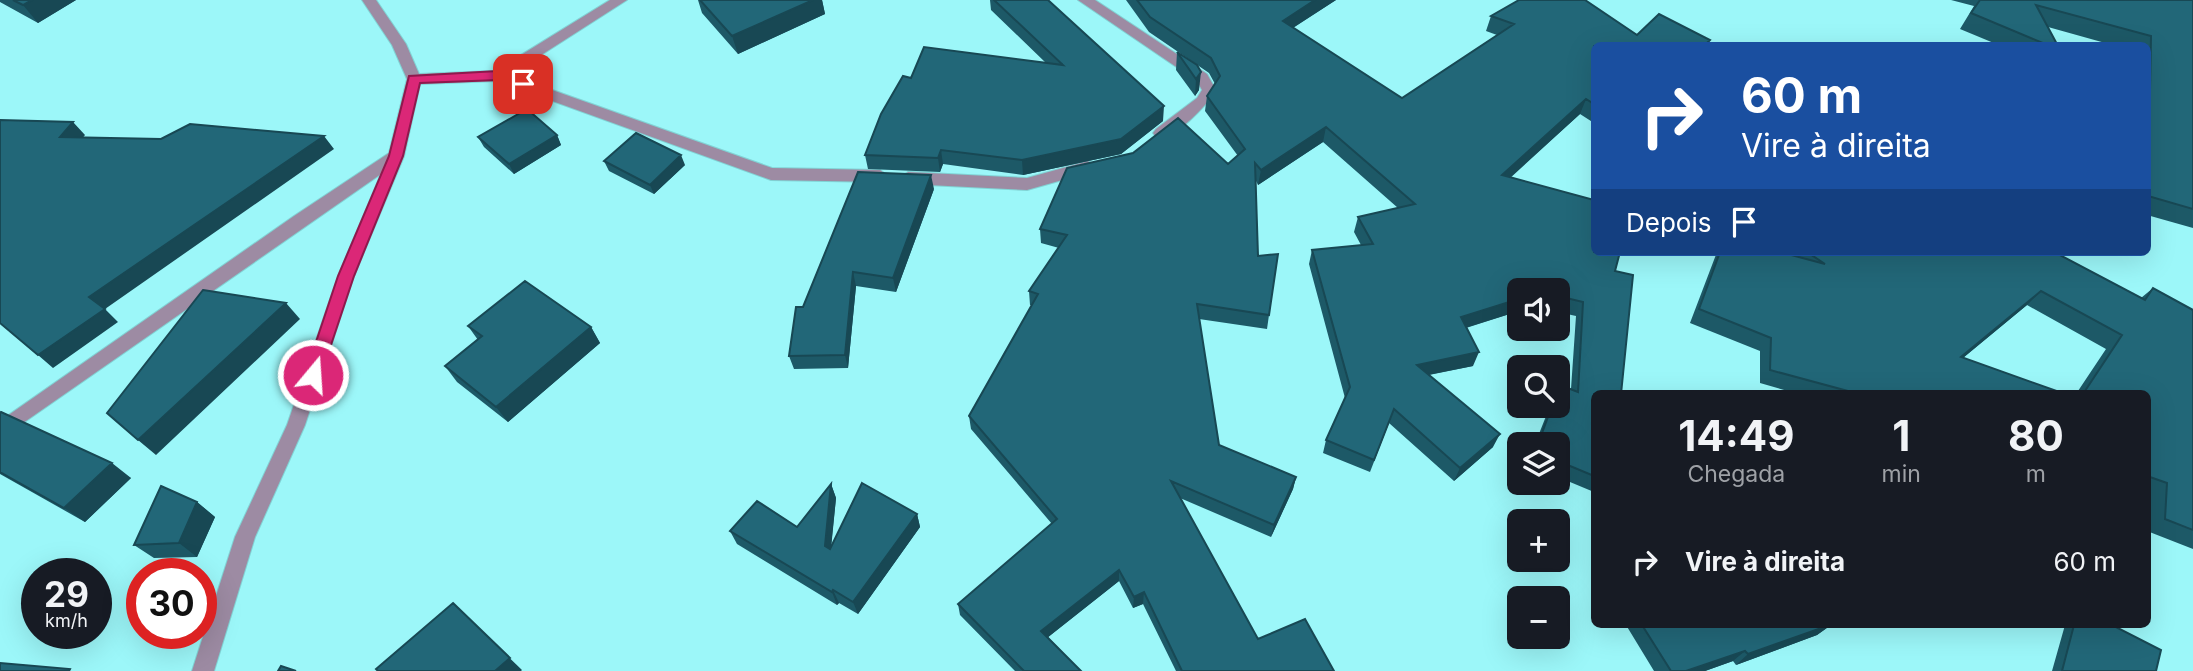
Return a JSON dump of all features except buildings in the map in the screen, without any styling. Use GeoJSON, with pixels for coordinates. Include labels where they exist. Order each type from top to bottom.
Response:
{"type":"FeatureCollection","features":[{"type":"Feature","properties":{"kind":"street"},"geometry":{"type":"LineString","coordinates":[[203,671],[245,537],[296,425],[346,276],[396,156],[414,79],[398,44],[369,0]]}},
{"type":"Feature","properties":{"kind":"street"},"geometry":{"type":"LineString","coordinates":[[498,76],[620,0]]}},
{"type":"Feature","properties":{"kind":"street"},"geometry":{"type":"LineString","coordinates":[[1084,0],[1202,78],[1209,90],[1203,100],[1145,146]]}},
{"type":"Feature","properties":{"kind":"street"},"geometry":{"type":"LineString","coordinates":[[414,79],[498,76],[771,174],[1027,184],[1100,165]]}},
{"type":"Feature","properties":{"kind":"street"},"geometry":{"type":"LineString","coordinates":[[0,431],[300,219],[396,156]]}},
{"type":"Feature","properties":{"kind":"route"},"geometry":{"type":"LineString","coordinates":[[313,375],[346,276],[396,156],[414,79],[498,76],[523,84]]}}]}
